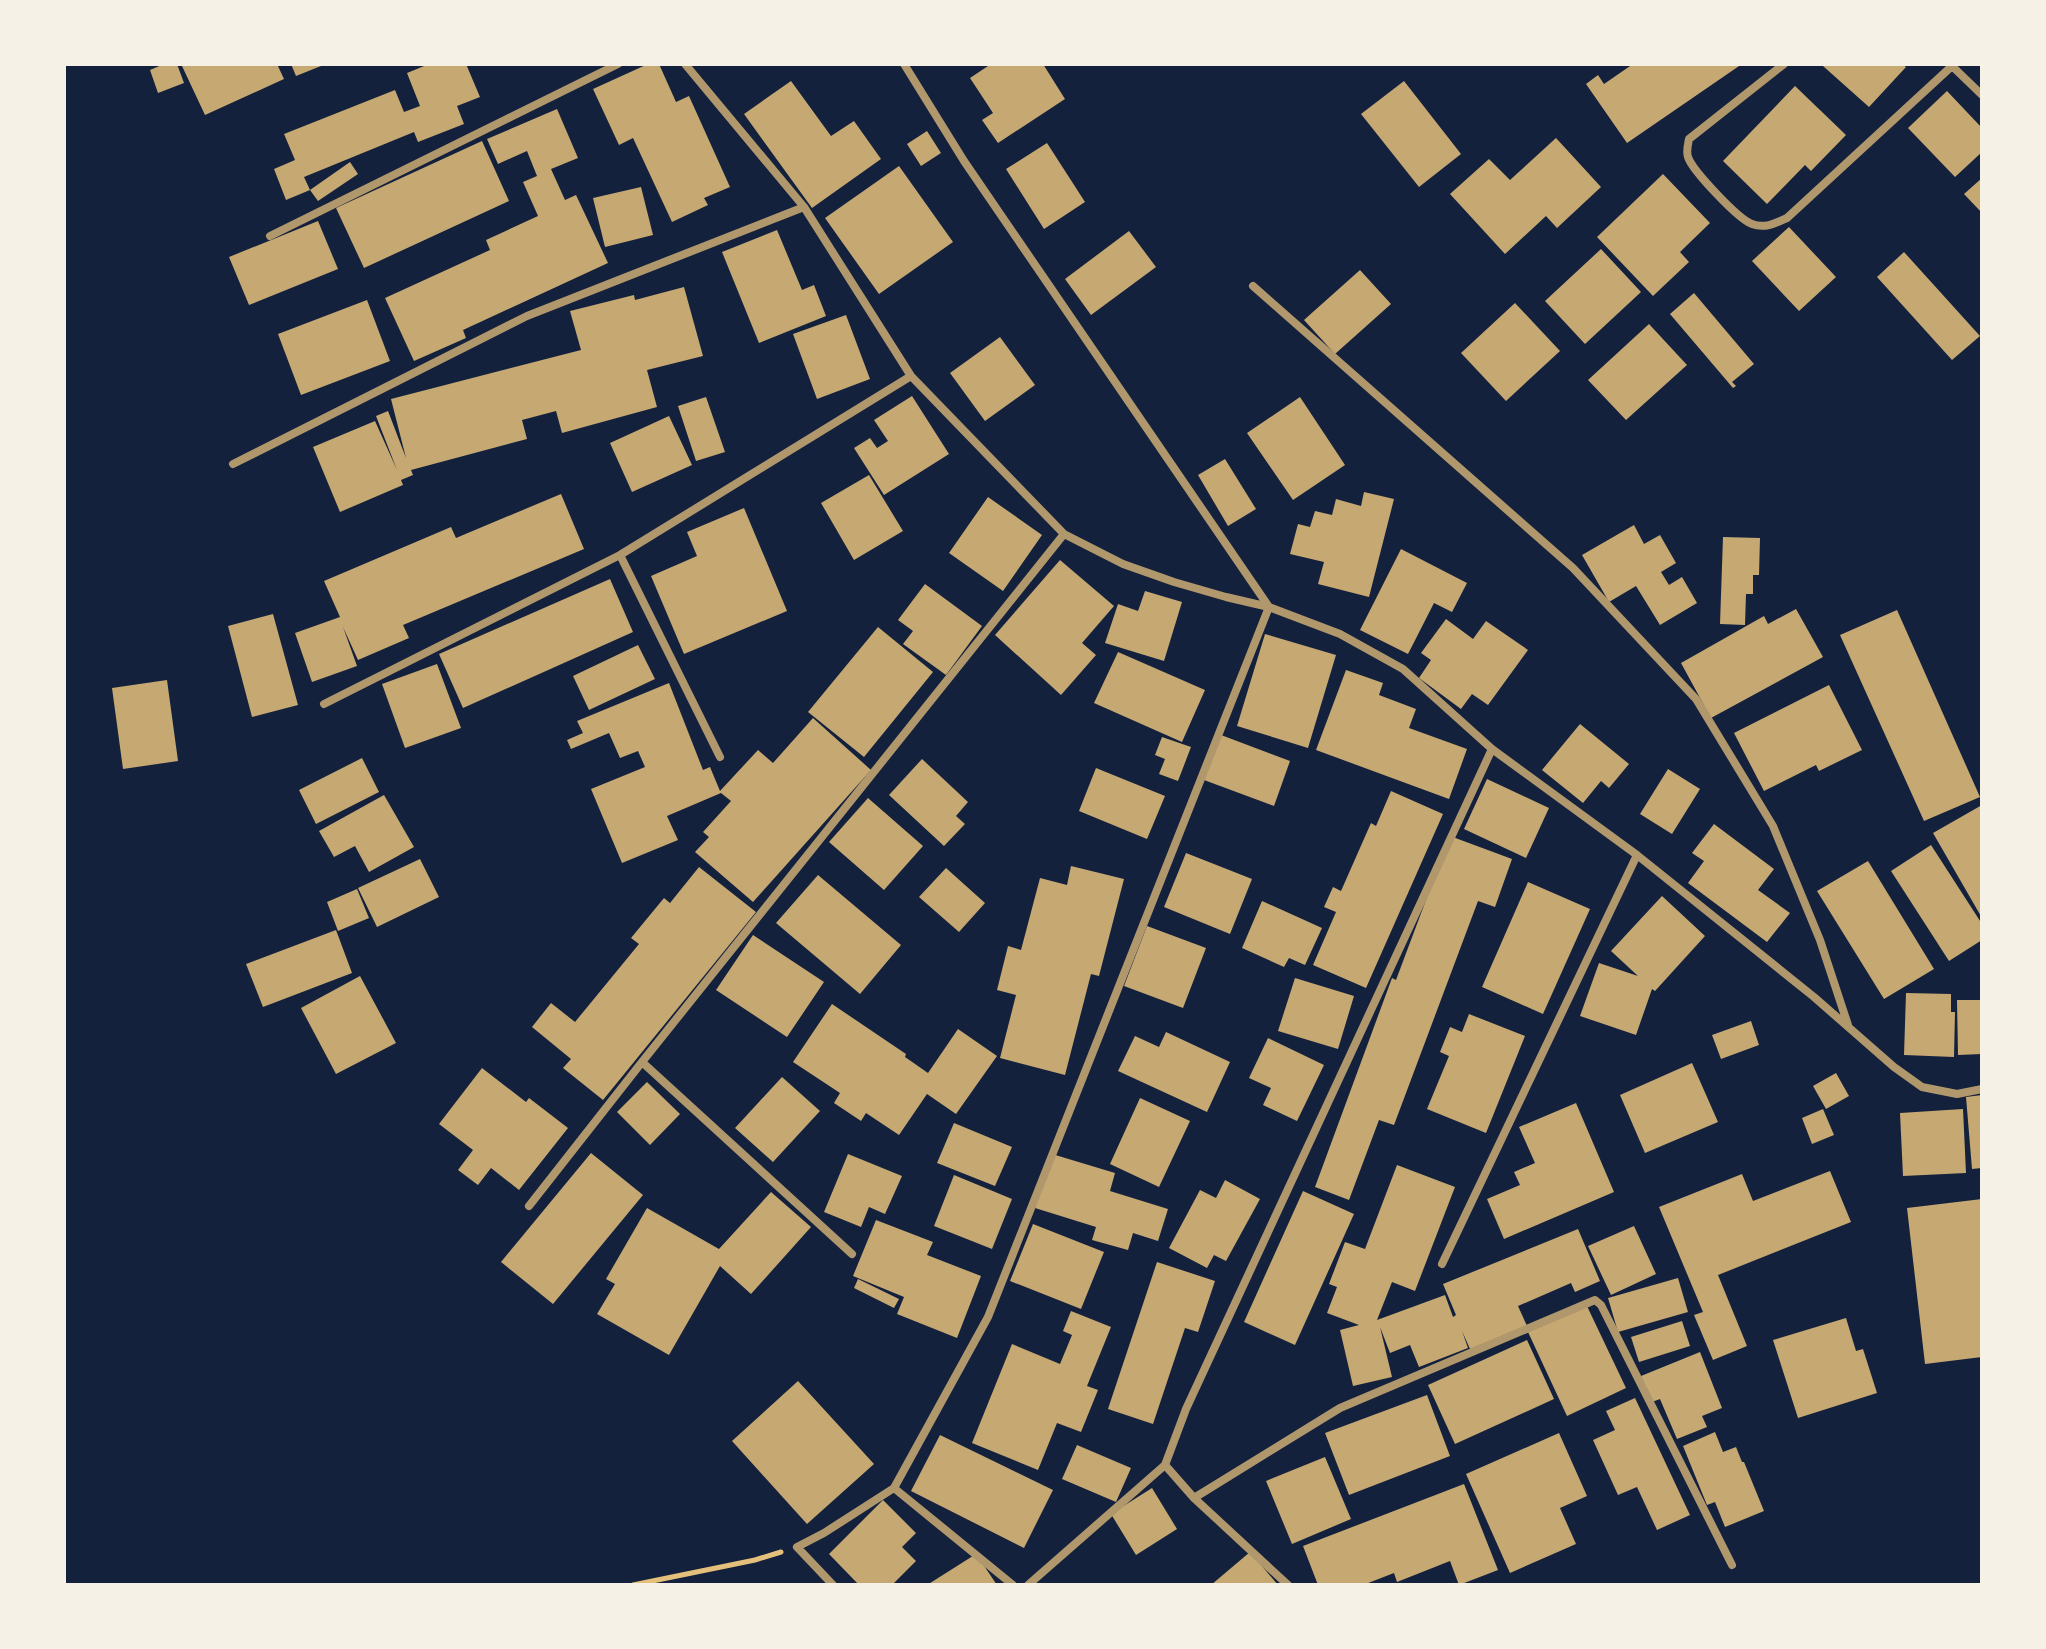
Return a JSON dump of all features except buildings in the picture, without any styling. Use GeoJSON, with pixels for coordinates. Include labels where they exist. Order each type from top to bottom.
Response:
{"type":"FeatureCollection","features":[{"type":"Feature","properties":{"kind":"street"},"geometry":{"type":"LineString","coordinates":[[270,236],[618,64]]}},
{"type":"Feature","properties":{"kind":"street"},"geometry":{"type":"LineString","coordinates":[[685,64],[804,207],[911,376],[1064,534],[1123,564],[1226,597],[1269,607],[1340,634],[1403,669],[1492,749],[1637,855],[1814,997],[1894,1067],[1922,1087],[1957,1094],[1982,1089]]}},
{"type":"Feature","properties":{"kind":"street"},"geometry":{"type":"LineString","coordinates":[[904,64],[964,161],[1269,607]]}},
{"type":"Feature","properties":{"kind":"street"},"geometry":{"type":"LineString","coordinates":[[1784,64],[1689,139],[1686,154],[1693,167],[1728,206],[1751,224],[1767,227],[1787,218],[1951,65],[1982,95]]}},
{"type":"Feature","properties":{"kind":"street"},"geometry":{"type":"LineString","coordinates":[[233,464],[527,316],[804,207]]}},
{"type":"Feature","properties":{"kind":"street"},"geometry":{"type":"LineString","coordinates":[[1253,286],[1573,568],[1696,699],[1773,826],[1820,940],[1849,1028]]}},
{"type":"Feature","properties":{"kind":"street"},"geometry":{"type":"LineString","coordinates":[[324,704],[620,555],[911,376]]}},
{"type":"Feature","properties":{"kind":"street"},"geometry":{"type":"LineString","coordinates":[[529,1206],[1064,534]]}},
{"type":"Feature","properties":{"kind":"street"},"geometry":{"type":"LineString","coordinates":[[620,555],[720,757]]}},
{"type":"Feature","properties":{"kind":"street"},"geometry":{"type":"LineString","coordinates":[[833,1585],[797,1547],[894,1488],[988,1317],[1269,607]]}},
{"type":"Feature","properties":{"kind":"street"},"geometry":{"type":"LineString","coordinates":[[1028,1585],[1165,1465],[1186,1409],[1492,749]]}},
{"type":"Feature","properties":{"kind":"street"},"geometry":{"type":"LineString","coordinates":[[1442,1264],[1637,855]]}},
{"type":"Feature","properties":{"kind":"street"},"geometry":{"type":"LineString","coordinates":[[642,1062],[852,1254]]}},
{"type":"Feature","properties":{"kind":"street"},"geometry":{"type":"LineString","coordinates":[[1194,1498],[1340,1408],[1595,1300],[1601,1305],[1732,1565]]}},
{"type":"Feature","properties":{"kind":"street"},"geometry":{"type":"LineString","coordinates":[[1165,1465],[1194,1498],[1288,1585]]}},
{"type":"Feature","properties":{"kind":"street"},"geometry":{"type":"LineString","coordinates":[[894,1488],[1013,1585]]}},
{"type":"Feature","properties":{"kind":"path"},"geometry":{"type":"LineString","coordinates":[[633,1585],[755,1560],[797,1547]]}}]}
